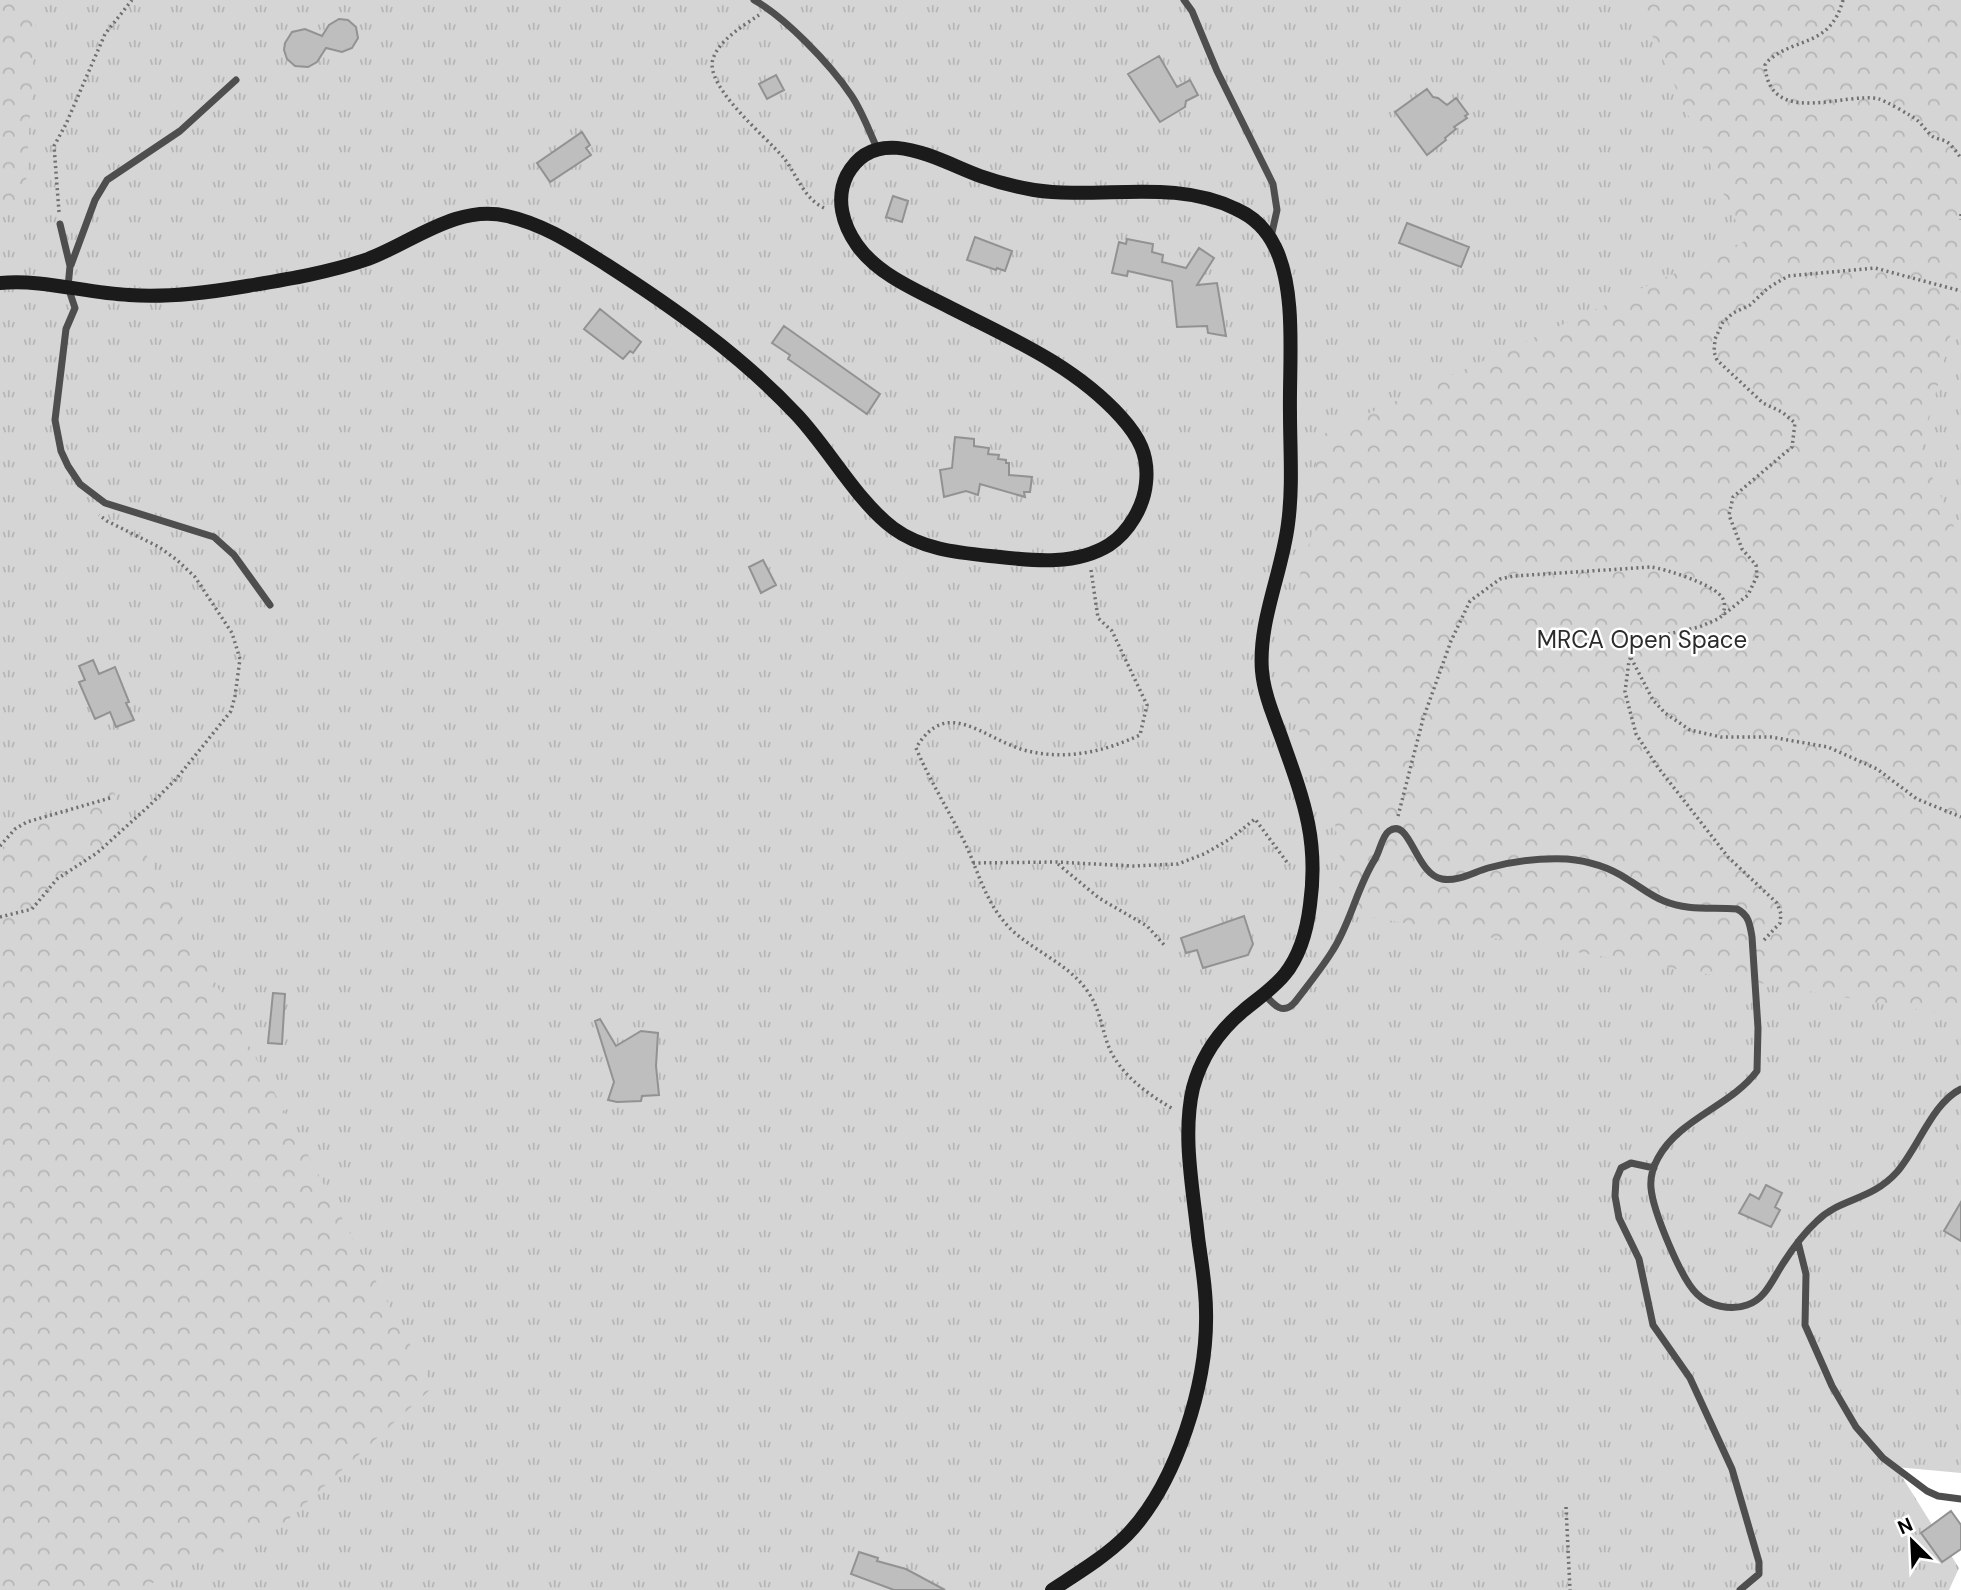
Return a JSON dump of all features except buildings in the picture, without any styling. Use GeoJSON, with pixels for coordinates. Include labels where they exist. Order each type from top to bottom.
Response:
{"type":"FeatureCollection","features":[{"type":"Feature","properties":{"kind":"main road"},"geometry":{"type":"LineString","coordinates":[[0,283],[29,281],[136,296],[233,288],[303,276],[363,261],[448,221],[471,214],[512,216],[561,236],[636,284],[710,337],[798,415],[881,518],[909,538],[925,545],[953,551],[1015,559],[1065,560],[1089,554],[1115,541],[1126,529],[1144,499],[1148,470],[1142,445],[1110,404],[1050,359],[913,288],[873,264],[857,246],[842,214],[843,184],[849,173],[860,159],[877,148],[899,146],[1000,183],[1036,190],[1173,191],[1230,205],[1259,222],[1278,253],[1288,290],[1290,494],[1282,563],[1265,631],[1262,674],[1272,712],[1306,806],[1312,839],[1310,907],[1303,940],[1286,973],[1241,1012],[1214,1041],[1192,1092],[1189,1125],[1192,1183],[1206,1312],[1204,1348],[1193,1410],[1164,1481],[1132,1531],[1095,1562],[1052,1590]]}},
{"type":"Feature","properties":{"kind":"lane"},"geometry":{"type":"LineString","coordinates":[[754,0],[769,9],[827,65],[851,96],[877,148]]}},
{"type":"Feature","properties":{"kind":"lane"},"geometry":{"type":"LineString","coordinates":[[1184,0],[1192,11],[1217,71],[1273,184],[1277,210],[1271,238]]}},
{"type":"Feature","properties":{"kind":"lane"},"geometry":{"type":"LineString","coordinates":[[236,80],[180,131],[107,180],[95,200],[70,266],[68,287],[75,308],[66,330],[55,420],[57,435],[68,466],[80,484],[105,503],[125,511],[214,537],[234,555],[270,605]]}},
{"type":"Feature","properties":{"kind":"lane"},"geometry":{"type":"LineString","coordinates":[[60,224],[70,266]]}},
{"type":"Feature","properties":{"kind":"lane"},"geometry":{"type":"LineString","coordinates":[[1264,994],[1281,1009],[1291,1007],[1296,1002],[1334,949],[1360,886],[1380,852],[1384,838],[1388,831],[1395,828],[1407,833],[1415,855],[1424,868],[1442,879],[1454,879],[1489,867],[1518,862],[1567,859],[1605,867],[1661,900],[1677,906],[1693,909],[1737,909],[1748,919],[1753,952],[1758,1028],[1757,1071],[1737,1091],[1667,1145],[1651,1178],[1653,1200],[1689,1285],[1698,1296],[1709,1302],[1734,1308],[1758,1301],[1798,1242],[1818,1219],[1837,1206],[1880,1188],[1913,1150],[1943,1103],[1951,1094],[1961,1089]]}},
{"type":"Feature","properties":{"kind":"lane"},"geometry":{"type":"LineString","coordinates":[[1654,1168],[1631,1163],[1621,1168],[1616,1180],[1615,1196],[1619,1218],[1639,1258],[1653,1325],[1690,1378],[1732,1469],[1759,1562],[1759,1574],[1740,1590]]}},
{"type":"Feature","properties":{"kind":"lane"},"geometry":{"type":"LineString","coordinates":[[1798,1242],[1806,1274],[1805,1325],[1832,1387],[1856,1427],[1884,1458],[1927,1491],[1938,1496],[1961,1499]]}},
{"type":"Feature","properties":{"kind":"path"},"geometry":{"type":"LineString","coordinates":[[60,224],[54,146],[105,34],[132,0]]}},
{"type":"Feature","properties":{"kind":"path"},"geometry":{"type":"LineString","coordinates":[[1843,0],[1836,20],[1814,39],[1769,60],[1765,65],[1766,74],[1772,86],[1789,100],[1813,104],[1882,99],[1917,120],[1933,136],[1948,142],[1961,158]]}},
{"type":"Feature","properties":{"kind":"path"},"geometry":{"type":"LineString","coordinates":[[769,9],[728,38],[713,59],[712,71],[737,109],[785,160],[801,187],[819,206],[842,214]]}},
{"type":"Feature","properties":{"kind":"path"},"geometry":{"type":"LineString","coordinates":[[1961,214],[1961,220]]}},
{"type":"Feature","properties":{"kind":"path"},"geometry":{"type":"LineString","coordinates":[[1753,952],[1780,923],[1781,914],[1777,903],[1728,857],[1657,766],[1636,734],[1625,692],[1631,657],[1636,647],[1647,639],[1699,627],[1723,615],[1748,595],[1757,576],[1756,565],[1742,549],[1729,515],[1730,505],[1733,497],[1791,447],[1795,423],[1782,412],[1763,403],[1717,360],[1714,352],[1715,339],[1723,322],[1733,313],[1749,305],[1768,288],[1788,276],[1875,268],[1961,291]]}},
{"type":"Feature","properties":{"kind":"path"},"geometry":{"type":"LineString","coordinates":[[0,917],[32,909],[57,879],[97,853],[150,805],[177,778],[231,711],[236,696],[240,659],[232,633],[195,577],[159,547],[107,521],[95,511]]}},
{"type":"Feature","properties":{"kind":"path"},"geometry":{"type":"LineString","coordinates":[[1089,554],[1098,618],[1112,631],[1147,705],[1140,735],[1110,748],[1071,755],[1024,750],[959,723],[942,722],[926,732],[916,748],[929,779],[965,843],[993,910],[1009,927],[1059,964],[1088,991],[1111,1051],[1134,1083],[1175,1110]]}},
{"type":"Feature","properties":{"kind":"path"},"geometry":{"type":"LineString","coordinates":[[1395,828],[1423,719],[1451,641],[1470,601],[1500,579],[1651,566],[1669,570],[1721,595],[1725,605],[1723,615]]}},
{"type":"Feature","properties":{"kind":"path"},"geometry":{"type":"LineString","coordinates":[[1631,657],[1653,700],[1665,713],[1690,730],[1721,737],[1771,737],[1828,747],[1877,769],[1917,799],[1961,817]]}},
{"type":"Feature","properties":{"kind":"path"},"geometry":{"type":"LineString","coordinates":[[0,846],[15,829],[27,822],[110,798]]}},
{"type":"Feature","properties":{"kind":"path"},"geometry":{"type":"LineString","coordinates":[[973,863],[1056,862],[1133,866],[1178,864],[1230,839],[1255,819],[1289,865]]}},
{"type":"Feature","properties":{"kind":"path"},"geometry":{"type":"LineString","coordinates":[[1056,862],[1098,898],[1147,926],[1166,947]]}},
{"type":"Feature","properties":{"kind":"path"},"geometry":{"type":"LineString","coordinates":[[1566,1507],[1570,1590]]}},
{"type":"Feature","properties":{"kind":"green space"},"geometry":{"type":"Polygon","coordinates":[[[0,0],[1961,0],[1961,1473],[1896,1467],[1959,1568],[1949,1590],[0,1590],[0,0]]]}},
{"type":"Feature","properties":{"kind":"green space"},"geometry":{"type":"Polygon","coordinates":[[[0,0],[37,0],[25,198],[0,210],[0,0]]]}},
{"type":"Feature","properties":{"kind":"green space","name":"MRCA Open Space"},"geometry":{"type":"Polygon","coordinates":[[[1636,0],[1961,0],[1961,294],[1921,451],[1961,543],[1961,1017],[1339,912],[1340,856],[1334,817],[1280,683],[1277,664],[1278,651],[1313,530],[1317,488],[1315,438],[1745,241],[1636,0]]]}},
{"type":"Feature","properties":{"kind":"green space"},"geometry":{"type":"Polygon","coordinates":[[[112,791],[433,1387],[284,1523],[137,1590],[0,1590],[0,856],[13,833],[112,791]]]}}]}
